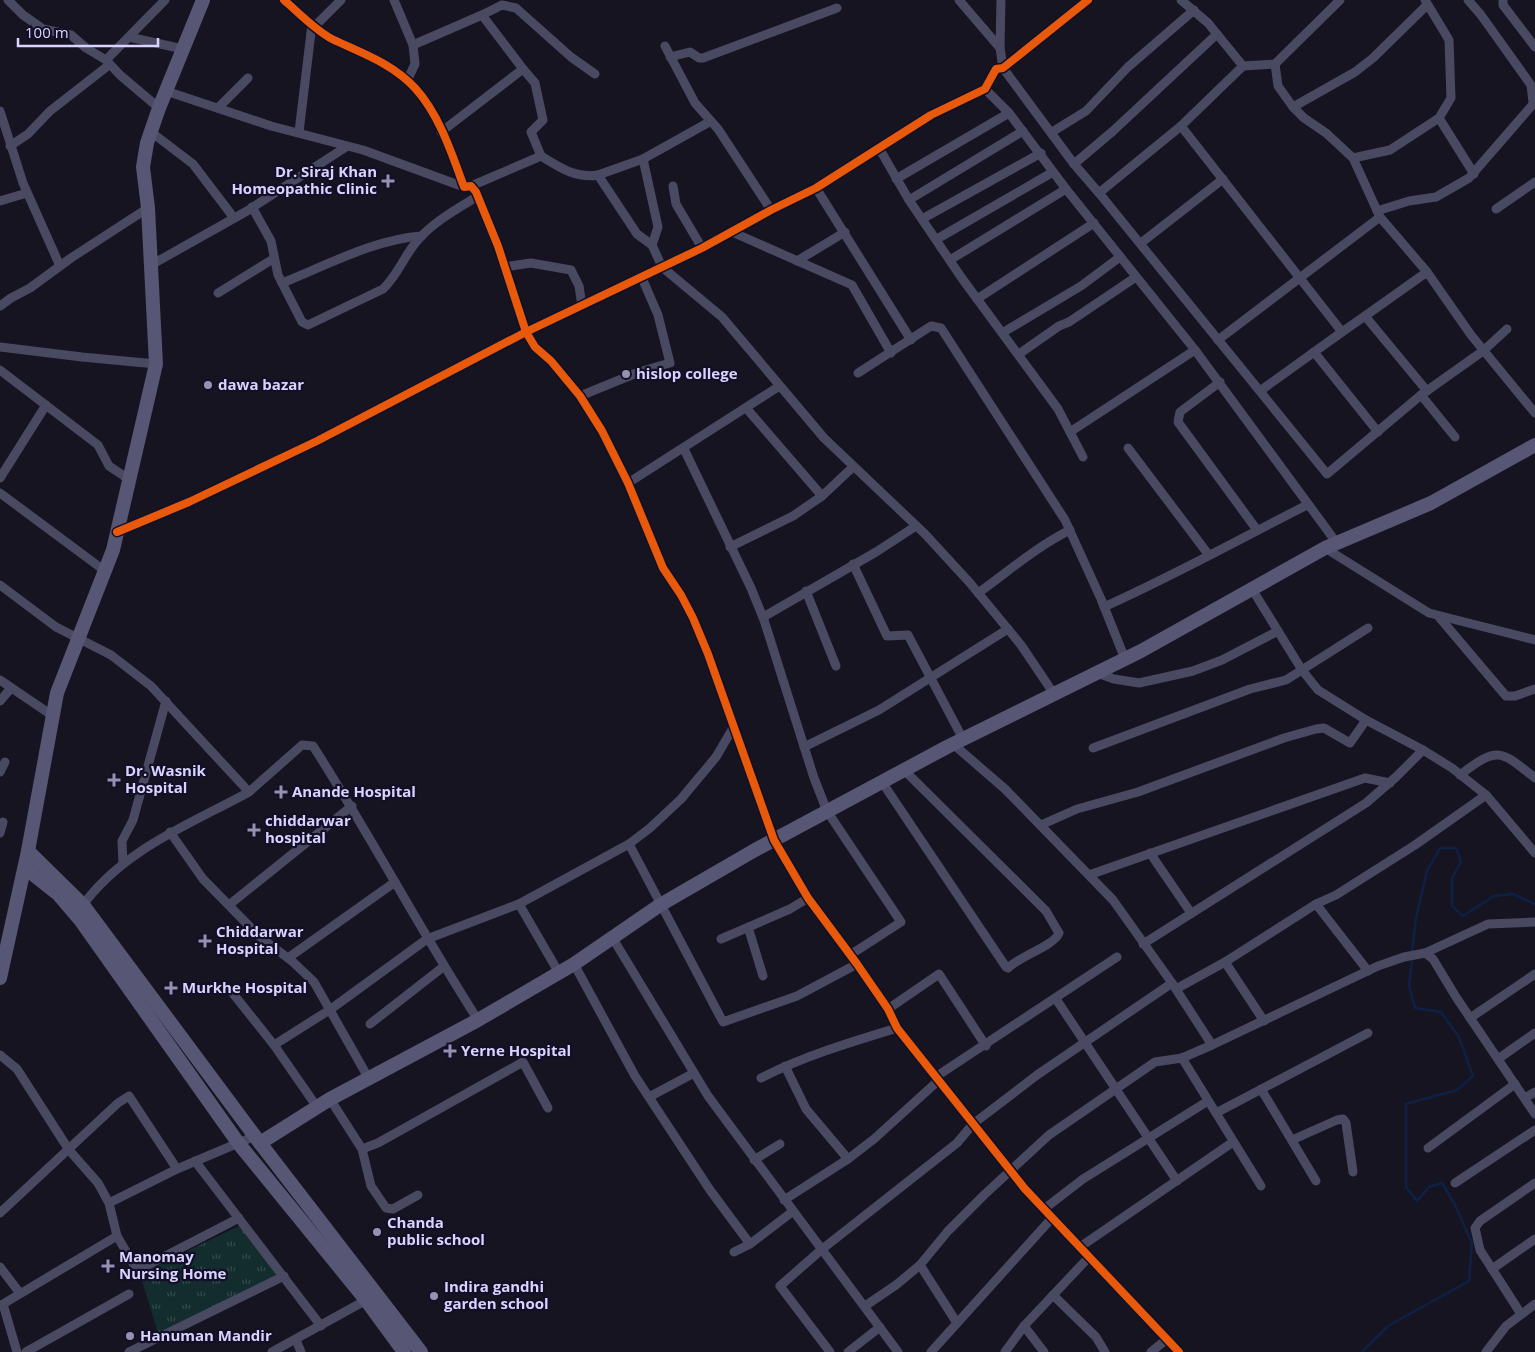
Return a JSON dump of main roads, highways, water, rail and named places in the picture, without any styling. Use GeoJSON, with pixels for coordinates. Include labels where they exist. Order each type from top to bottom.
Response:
{"type":"FeatureCollection","features":[{"type":"Feature","properties":{"kind":"main road"},"geometry":{"type":"LineString","coordinates":[[0,978],[25,868],[57,693],[77,636],[105,571],[117,532],[156,364],[148,208],[143,167],[150,132],[203,0]]}},
{"type":"Feature","properties":{"kind":"main road"},"geometry":{"type":"LineString","coordinates":[[258,1139],[478,1020],[574,964],[660,905],[827,811],[958,742],[1125,659],[1330,545],[1431,503],[1535,445]]}},
{"type":"Feature","properties":{"kind":"main road"},"geometry":{"type":"LineString","coordinates":[[28,851],[80,910],[258,1139],[372,1296],[404,1352]]}},
{"type":"Feature","properties":{"kind":"main road"},"geometry":{"type":"LineString","coordinates":[[25,868],[80,910],[239,1144],[421,1352]]}},
{"type":"Feature","properties":{"kind":"waterway"},"geometry":{"type":"LineString","coordinates":[[1412,953],[1416,918],[1427,871],[1440,848],[1456,848],[1461,862],[1452,878],[1452,906],[1463,916],[1494,896],[1513,894],[1535,904]]}},
{"type":"Feature","properties":{"kind":"waterway"},"geometry":{"type":"LineString","coordinates":[[1362,1352],[1388,1326],[1469,1281],[1472,1243],[1455,1205],[1442,1183],[1429,1187],[1417,1201],[1406,1187],[1406,1104],[1457,1090],[1473,1076],[1459,1037],[1441,1012],[1415,1008],[1409,986],[1412,959]]}},
{"type":"Feature","properties":{"kind":"place","name":"Dr. Siraj Khan Homeopathic Clinic"},"geometry":{"type":"Point","coordinates":[388,181]}},
{"type":"Feature","properties":{"kind":"place","name":"hislop college"},"geometry":{"type":"Point","coordinates":[626,374]}},
{"type":"Feature","properties":{"kind":"place","name":"dawa bazar"},"geometry":{"type":"Point","coordinates":[208,385]}},
{"type":"Feature","properties":{"kind":"place","name":"Dr. Wasnik Hospital"},"geometry":{"type":"Point","coordinates":[114,780]}},
{"type":"Feature","properties":{"kind":"place","name":"Anande Hospital"},"geometry":{"type":"Point","coordinates":[281,792]}},
{"type":"Feature","properties":{"kind":"place","name":"chiddarwar hospital"},"geometry":{"type":"Point","coordinates":[254,830]}},
{"type":"Feature","properties":{"kind":"place","name":"Chiddarwar Hospital"},"geometry":{"type":"Point","coordinates":[205,941]}},
{"type":"Feature","properties":{"kind":"place","name":"Murkhe Hospital"},"geometry":{"type":"Point","coordinates":[171,988]}},
{"type":"Feature","properties":{"kind":"place","name":"Yerne Hospital"},"geometry":{"type":"Point","coordinates":[450,1051]}},
{"type":"Feature","properties":{"kind":"place","name":"Chanda public school"},"geometry":{"type":"Point","coordinates":[377,1232]}},
{"type":"Feature","properties":{"kind":"place","name":"Manomay Nursing Home"},"geometry":{"type":"Point","coordinates":[108,1266]}},
{"type":"Feature","properties":{"kind":"place","name":"Indira gandhi garden school"},"geometry":{"type":"Point","coordinates":[434,1296]}},
{"type":"Feature","properties":{"kind":"place","name":"Hanuman Mandir"},"geometry":{"type":"Point","coordinates":[130,1336]}}]}
